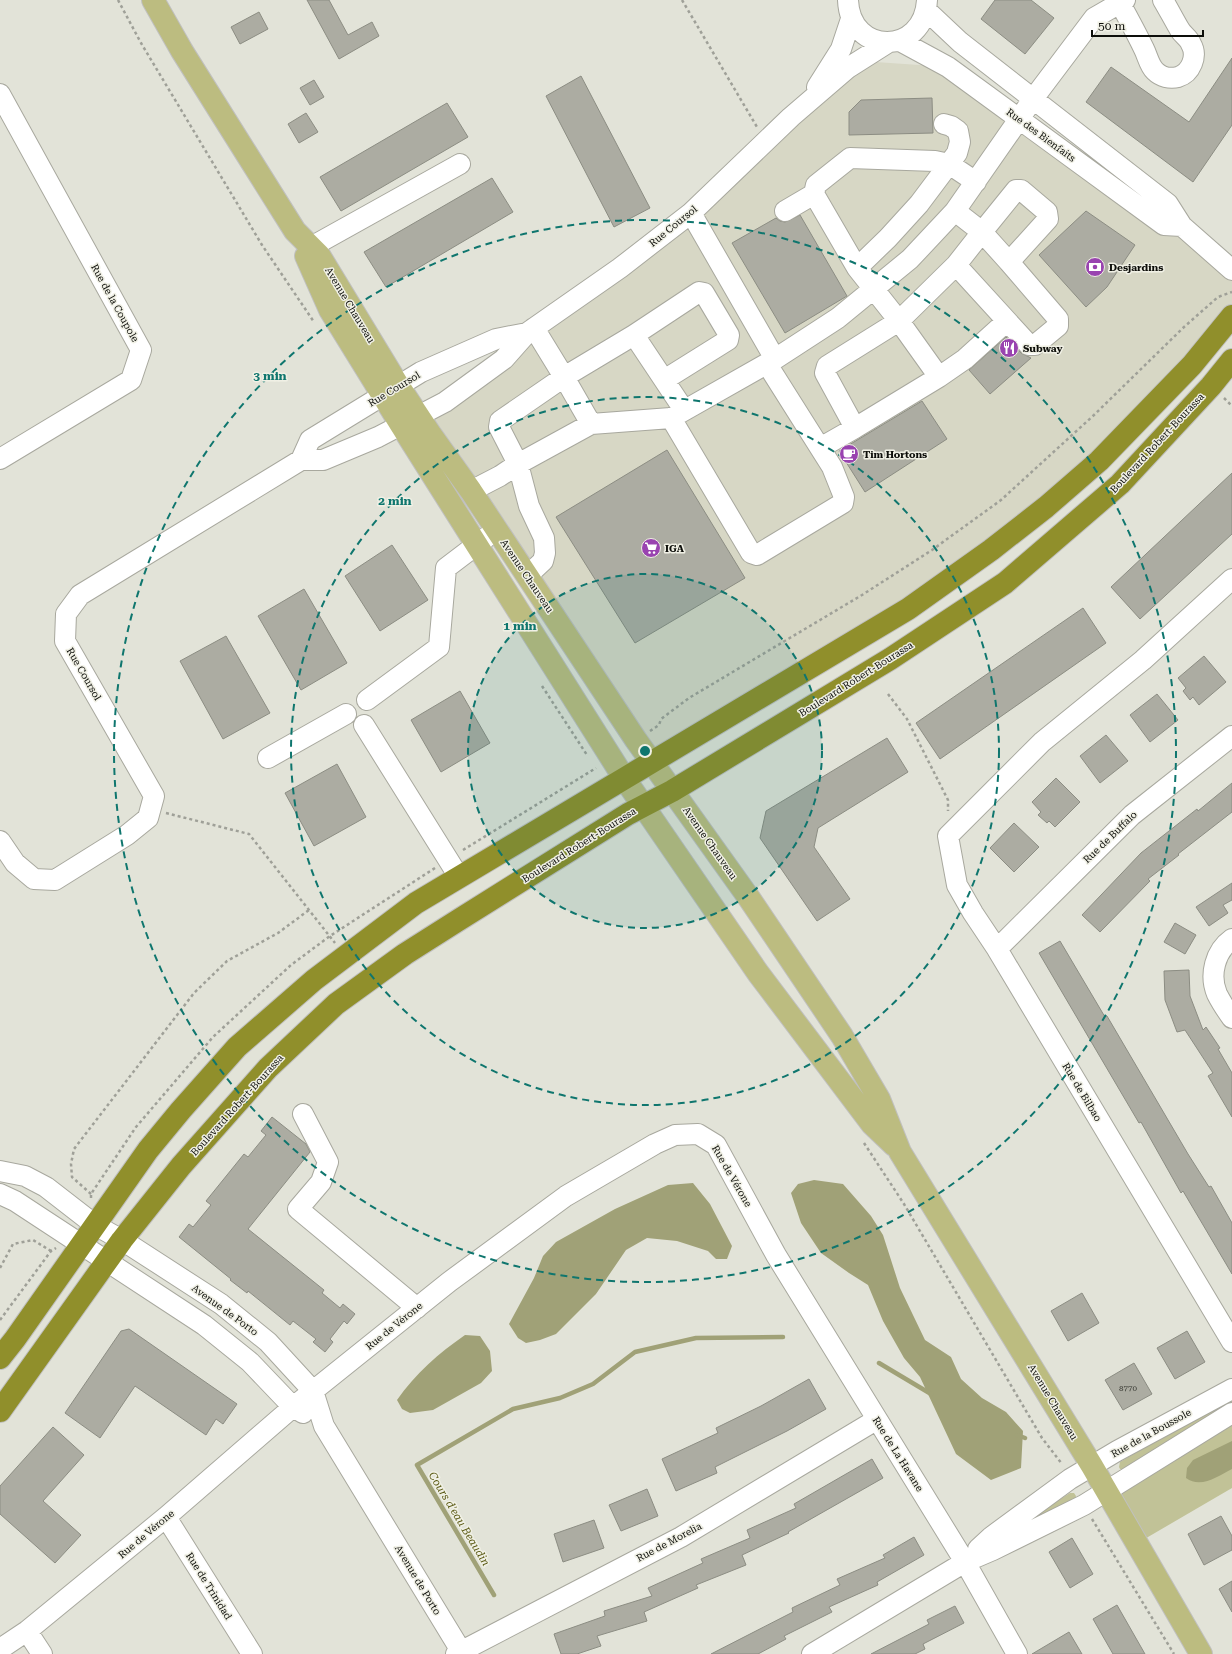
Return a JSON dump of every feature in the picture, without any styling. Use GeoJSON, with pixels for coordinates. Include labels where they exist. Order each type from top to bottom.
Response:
{"type":"FeatureCollection","features":[{"type":"Feature","properties":{"kind":"highway"},"geometry":{"type":"LineString","coordinates":[[0,1358],[15,1339],[72,1245],[95,1225],[148,1150],[237,1047],[314,980],[416,903],[908,609],[991,550],[1046,507],[1099,461],[1192,365],[1232,316]]}},
{"type":"Feature","properties":{"kind":"highway","name":"Boulevard Robert-Bourassa"},"geometry":{"type":"LineString","coordinates":[[0,1411],[122,1240],[181,1166],[268,1068],[336,1004],[404,954],[628,814],[672,791],[890,659],[1005,582],[1120,484],[1211,386],[1232,360]]}},
{"type":"Feature","properties":{"kind":"main road","name":"Avenue Chauveau"},"geometry":{"type":"LineString","coordinates":[[153,0],[182,51],[296,231],[319,255],[390,390]]}},
{"type":"Feature","properties":{"kind":"main road"},"geometry":{"type":"LineString","coordinates":[[296,231],[330,310],[390,390],[410,420]]}},
{"type":"Feature","properties":{"kind":"main road","name":"Avenue Chauveau"},"geometry":{"type":"LineString","coordinates":[[410,420],[471,491],[636,740],[744,892],[842,1036],[879,1099],[900,1152],[1092,1466],[1201,1654]]}},
{"type":"Feature","properties":{"kind":"main road","name":"Avenue Chauveau"},"geometry":{"type":"LineString","coordinates":[[410,420],[477,544],[624,778],[758,973],[872,1124],[900,1152]]}},
{"type":"Feature","properties":{"kind":"street"},"geometry":{"type":"LineString","coordinates":[[848,0],[848,10],[852,19]]}},
{"type":"Feature","properties":{"kind":"street"},"geometry":{"type":"LineString","coordinates":[[471,491],[591,424],[678,414],[771,361],[838,318],[910,260],[956,211],[1033,99],[1094,18],[1122,1],[1151,67],[1156,73],[1163,77],[1171,78],[1186,72],[1194,59],[1194,51],[1191,43],[1181,32],[1163,0]]}},
{"type":"Feature","properties":{"kind":"street","name":"Rue Coursol"},"geometry":{"type":"LineString","coordinates":[[150,809],[154,796],[65,641],[66,614],[80,595],[301,460],[323,460],[378,437],[445,402],[504,359],[530,331],[620,268],[691,213],[806,104],[848,68],[894,42],[909,36],[917,29],[923,20],[927,2]]}},
{"type":"Feature","properties":{"kind":"street"},"geometry":{"type":"LineString","coordinates":[[927,2],[960,42],[1168,204],[1182,226],[1232,270]]}},
{"type":"Feature","properties":{"kind":"street","name":"Rue Coursol"},"geometry":{"type":"LineString","coordinates":[[806,104],[841,49],[852,19]]}},
{"type":"Feature","properties":{"kind":"street","name":"Rue des Bienfaits"},"geometry":{"type":"LineString","coordinates":[[852,19],[858,29],[867,36],[877,41],[894,42],[948,67],[1164,225],[1182,226]]}},
{"type":"Feature","properties":{"kind":"street","name":"Rue de la Coupole"},"geometry":{"type":"LineString","coordinates":[[0,94],[141,350],[131,380],[0,459]]}},
{"type":"Feature","properties":{"kind":"street"},"geometry":{"type":"LineString","coordinates":[[857,268],[888,238],[919,204],[956,153],[960,142],[958,131],[951,126],[944,124]]}},
{"type":"Feature","properties":{"kind":"street"},"geometry":{"type":"LineString","coordinates":[[939,377],[898,320],[857,268],[814,194],[816,185],[850,158],[935,161],[949,164],[976,182]]}},
{"type":"Feature","properties":{"kind":"street"},"geometry":{"type":"LineString","coordinates":[[311,247],[460,164]]}},
{"type":"Feature","properties":{"kind":"street"},"geometry":{"type":"LineString","coordinates":[[855,428],[825,373],[827,366],[898,320],[956,265],[1016,190],[1021,190],[1047,212],[1048,219],[1009,262]]}},
{"type":"Feature","properties":{"kind":"street"},"geometry":{"type":"LineString","coordinates":[[784,210],[814,194]]}},
{"type":"Feature","properties":{"kind":"street"},"geometry":{"type":"LineString","coordinates":[[956,211],[982,232],[1009,262],[1058,319],[1058,326],[1035,345],[1029,345],[956,265]]}},
{"type":"Feature","properties":{"kind":"street"},"geometry":{"type":"LineString","coordinates":[[634,335],[664,380],[678,414],[751,553],[757,555],[843,503],[844,497],[832,467],[771,361],[691,213]]}},
{"type":"Feature","properties":{"kind":"street"},"geometry":{"type":"LineString","coordinates":[[528,576],[543,561],[546,553],[544,538],[529,506],[518,464],[499,427],[500,421],[564,377],[634,335],[699,292],[704,293],[729,335],[728,340],[664,380]]}},
{"type":"Feature","properties":{"kind":"street"},"geometry":{"type":"LineString","coordinates":[[820,448],[939,377],[965,359],[1007,321]]}},
{"type":"Feature","properties":{"kind":"street","name":"Rue Coursol"},"geometry":{"type":"LineString","coordinates":[[301,460],[310,440],[421,372],[496,339],[530,331]]}},
{"type":"Feature","properties":{"kind":"street"},"geometry":{"type":"LineString","coordinates":[[530,331],[564,377],[591,424]]}},
{"type":"Feature","properties":{"kind":"street"},"geometry":{"type":"LineString","coordinates":[[367,700],[439,647],[446,568],[496,530]]}},
{"type":"Feature","properties":{"kind":"street"},"geometry":{"type":"LineString","coordinates":[[948,836],[1042,742],[1143,660],[1232,579]]}},
{"type":"Feature","properties":{"kind":"street"},"geometry":{"type":"LineString","coordinates":[[363,698],[371,703],[374,711],[371,720],[364,725],[354,724],[346,714],[348,705],[354,699],[363,698]]}},
{"type":"Feature","properties":{"kind":"street"},"geometry":{"type":"LineString","coordinates":[[268,758],[346,714]]}},
{"type":"Feature","properties":{"kind":"street"},"geometry":{"type":"LineString","coordinates":[[364,725],[459,877]]}},
{"type":"Feature","properties":{"kind":"street","name":"Rue de Buffalo"},"geometry":{"type":"LineString","coordinates":[[997,948],[1132,815],[1232,736]]}},
{"type":"Feature","properties":{"kind":"street"},"geometry":{"type":"LineString","coordinates":[[0,841],[15,863],[34,879],[55,880],[127,835],[148,818],[150,809]]}},
{"type":"Feature","properties":{"kind":"street","name":"Rue de Bilbao"},"geometry":{"type":"LineString","coordinates":[[948,836],[956,885],[997,948],[1232,1342]]}},
{"type":"Feature","properties":{"kind":"street"},"geometry":{"type":"LineString","coordinates":[[1232,939],[1220,953],[1214,965],[1214,979],[1217,994],[1232,1018]]}},
{"type":"Feature","properties":{"kind":"street"},"geometry":{"type":"LineString","coordinates":[[302,1114],[328,1162],[321,1182],[298,1209],[416,1308]]}},
{"type":"Feature","properties":{"kind":"street","name":"Rue de Vérone"},"geometry":{"type":"LineString","coordinates":[[0,1649],[27,1631],[166,1517],[293,1407],[449,1282],[566,1196],[655,1144],[676,1135],[698,1134],[716,1144],[776,1255]]}},
{"type":"Feature","properties":{"kind":"street","name":"Avenue de Porto"},"geometry":{"type":"LineString","coordinates":[[0,1171],[25,1176],[46,1187],[95,1225],[122,1240],[227,1309],[268,1342],[313,1391],[324,1426],[459,1653]]}},
{"type":"Feature","properties":{"kind":"street","name":"Avenue de Porto"},"geometry":{"type":"LineString","coordinates":[[0,1194],[15,1201],[72,1245],[107,1261],[204,1325],[250,1362],[293,1407],[324,1426]]}},
{"type":"Feature","properties":{"kind":"street","name":"Rue de La Havane"},"geometry":{"type":"LineString","coordinates":[[776,1255],[876,1420],[965,1562],[1017,1654]]}},
{"type":"Feature","properties":{"kind":"street","name":"Rue de la Boussole"},"geometry":{"type":"LineString","coordinates":[[965,1562],[991,1537],[1067,1473],[1092,1466],[1232,1389]]}},
{"type":"Feature","properties":{"kind":"street"},"geometry":{"type":"LineString","coordinates":[[812,1654],[965,1562],[1086,1509],[1106,1491],[1232,1413]]}},
{"type":"Feature","properties":{"kind":"street","name":"Rue de Morelia"},"geometry":{"type":"LineString","coordinates":[[459,1653],[681,1537],[876,1420]]}},
{"type":"Feature","properties":{"kind":"street","name":"Rue de Trinidad"},"geometry":{"type":"LineString","coordinates":[[166,1517],[252,1654]]}},
{"type":"Feature","properties":{"kind":"street"},"geometry":{"type":"LineString","coordinates":[[27,1631],[42,1654]]}},
{"type":"Feature","properties":{"kind":"path"},"geometry":{"type":"LineString","coordinates":[[118,0],[141,43],[258,238],[317,326]]}},
{"type":"Feature","properties":{"kind":"path"},"geometry":{"type":"LineString","coordinates":[[682,0],[766,141]]}},
{"type":"Feature","properties":{"kind":"path"},"geometry":{"type":"LineString","coordinates":[[659,725],[662,719],[690,698],[862,595],[932,550],[1001,500],[1094,415],[1184,327],[1218,297],[1232,292]]}},
{"type":"Feature","properties":{"kind":"path"},"geometry":{"type":"LineString","coordinates":[[888,694],[908,719],[948,800],[948,836]]}},
{"type":"Feature","properties":{"kind":"path"},"geometry":{"type":"LineString","coordinates":[[150,809],[249,834],[339,948]]}},
{"type":"Feature","properties":{"kind":"path"},"geometry":{"type":"LineString","coordinates":[[91,1194],[72,1177],[71,1164],[74,1149],[194,993],[227,961],[278,933],[309,910]]}},
{"type":"Feature","properties":{"kind":"path"},"geometry":{"type":"LineString","coordinates":[[861,1139],[904,1204],[1042,1438],[1067,1473]]}},
{"type":"Feature","properties":{"kind":"path"},"geometry":{"type":"LineString","coordinates":[[0,1268],[13,1244],[33,1240],[52,1251]]}},
{"type":"Feature","properties":{"kind":"path"},"geometry":{"type":"LineString","coordinates":[[0,1320],[52,1251],[72,1245]]}},
{"type":"Feature","properties":{"kind":"path"},"geometry":{"type":"LineString","coordinates":[[1086,1509],[1174,1654]]}},
{"type":"Feature","properties":{"kind":"shaded area"},"geometry":{"type":"Polygon","coordinates":[[[861,61],[948,67],[1232,270],[1232,316],[1046,507],[652,761],[419,415],[556,312],[861,61]]]}},
{"type":"Feature","properties":{"kind":"shaded area"},"geometry":{"type":"Polygon","coordinates":[[[814,1180],[843,1184],[871,1216],[883,1235],[900,1288],[925,1340],[951,1357],[961,1379],[982,1398],[1006,1412],[1023,1431],[1021,1468],[991,1480],[956,1454],[920,1377],[904,1358],[883,1321],[868,1285],[821,1253],[801,1223],[791,1193],[798,1184],[814,1180]]]}},
{"type":"Feature","properties":{"kind":"shaded area"},"geometry":{"type":"Polygon","coordinates":[[[693,1183],[710,1204],[732,1246],[727,1259],[716,1259],[708,1251],[677,1241],[647,1238],[626,1250],[596,1294],[556,1334],[526,1343],[518,1338],[509,1324],[534,1278],[543,1256],[556,1242],[615,1209],[668,1185],[693,1183]]]}},
{"type":"Feature","properties":{"kind":"shaded area"},"geometry":{"type":"Polygon","coordinates":[[[465,1335],[480,1336],[490,1351],[492,1371],[481,1383],[433,1410],[410,1413],[402,1409],[397,1400],[404,1390],[437,1357],[465,1335]]]}},
{"type":"Feature","properties":{"kind":"shaded area"},"geometry":{"type":"Polygon","coordinates":[[[1227,1399],[1232,1401],[1232,1405],[1124,1469],[1120,1469],[1120,1462],[1227,1399]]]}},
{"type":"Feature","properties":{"kind":"shaded area"},"geometry":{"type":"Polygon","coordinates":[[[1232,1413],[1232,1488],[1136,1544],[1106,1491],[1232,1413]]]}},
{"type":"Feature","properties":{"kind":"shaded area"},"geometry":{"type":"Polygon","coordinates":[[[1232,1441],[1232,1469],[1215,1478],[1203,1482],[1192,1481],[1186,1478],[1187,1468],[1193,1460],[1232,1441]]]}},
{"type":"Feature","properties":{"kind":"shaded area"},"geometry":{"type":"Polygon","coordinates":[[[1070,1493],[1074,1493],[1076,1496],[1075,1500],[1031,1521],[1038,1513],[1070,1493]]]}},
{"type":"Feature","properties":{"kind":"building"},"geometry":{"type":"Polygon","coordinates":[[[307,0],[329,0],[348,35],[372,22],[379,36],[339,59],[307,0]]]}},
{"type":"Feature","properties":{"kind":"building"},"geometry":{"type":"Polygon","coordinates":[[[995,0],[1031,0],[1054,18],[1025,54],[981,19],[995,0]]]}},
{"type":"Feature","properties":{"kind":"building"},"geometry":{"type":"Polygon","coordinates":[[[259,12],[268,29],[240,44],[231,27],[259,12]]]}},
{"type":"Feature","properties":{"kind":"building"},"geometry":{"type":"Polygon","coordinates":[[[1232,58],[1232,125],[1193,182],[1086,102],[1111,67],[1189,122],[1232,58]]]}},
{"type":"Feature","properties":{"kind":"building"},"geometry":{"type":"Polygon","coordinates":[[[581,76],[650,208],[614,227],[546,96],[581,76]]]}},
{"type":"Feature","properties":{"kind":"building"},"geometry":{"type":"Polygon","coordinates":[[[314,80],[324,97],[310,105],[300,88],[314,80]]]}},
{"type":"Feature","properties":{"kind":"building"},"geometry":{"type":"Polygon","coordinates":[[[932,98],[933,133],[849,135],[849,112],[861,100],[932,98]]]}},
{"type":"Feature","properties":{"kind":"building"},"geometry":{"type":"Polygon","coordinates":[[[447,103],[468,137],[341,211],[320,177],[447,103]]]}},
{"type":"Feature","properties":{"kind":"building"},"geometry":{"type":"Polygon","coordinates":[[[306,113],[318,132],[299,143],[288,124],[306,113]]]}},
{"type":"Feature","properties":{"kind":"building"},"geometry":{"type":"Polygon","coordinates":[[[492,178],[513,212],[386,287],[364,252],[492,178]]]}},
{"type":"Feature","properties":{"kind":"building"},"geometry":{"type":"Polygon","coordinates":[[[1086,211],[1135,245],[1107,287],[1086,307],[1039,255],[1086,211]]]}},
{"type":"Feature","properties":{"kind":"building"},"geometry":{"type":"Polygon","coordinates":[[[800,215],[847,296],[785,333],[732,243],[776,218],[785,222],[800,215]]]}},
{"type":"Feature","properties":{"kind":"building"},"geometry":{"type":"Polygon","coordinates":[[[1006,337],[1021,353],[1031,358],[990,394],[969,370],[1006,337]]]}},
{"type":"Feature","properties":{"kind":"building"},"geometry":{"type":"Polygon","coordinates":[[[922,401],[947,439],[865,492],[839,451],[922,401]]]}},
{"type":"Feature","properties":{"kind":"building","name":"IGA"},"geometry":{"type":"Polygon","coordinates":[[[667,450],[745,578],[635,643],[556,517],[667,450]]]}},
{"type":"Feature","properties":{"kind":"building"},"geometry":{"type":"Polygon","coordinates":[[[1232,473],[1232,534],[1140,619],[1111,587],[1232,473]]]}},
{"type":"Feature","properties":{"kind":"building"},"geometry":{"type":"Polygon","coordinates":[[[392,545],[428,600],[380,631],[345,576],[392,545]]]}},
{"type":"Feature","properties":{"kind":"building"},"geometry":{"type":"Polygon","coordinates":[[[304,589],[347,663],[301,690],[258,616],[304,589]]]}},
{"type":"Feature","properties":{"kind":"building"},"geometry":{"type":"Polygon","coordinates":[[[1083,608],[1106,643],[940,759],[916,723],[1083,608]]]}},
{"type":"Feature","properties":{"kind":"building"},"geometry":{"type":"Polygon","coordinates":[[[226,636],[270,713],[223,739],[180,661],[226,636]]]}},
{"type":"Feature","properties":{"kind":"building"},"geometry":{"type":"Polygon","coordinates":[[[1204,656],[1226,682],[1199,705],[1193,697],[1190,700],[1183,691],[1186,688],[1178,678],[1204,656]]]}},
{"type":"Feature","properties":{"kind":"building"},"geometry":{"type":"Polygon","coordinates":[[[460,691],[490,743],[441,772],[411,720],[460,691]]]}},
{"type":"Feature","properties":{"kind":"building"},"geometry":{"type":"Polygon","coordinates":[[[1157,694],[1178,720],[1150,742],[1130,715],[1157,694]]]}},
{"type":"Feature","properties":{"kind":"building"},"geometry":{"type":"Polygon","coordinates":[[[1106,735],[1128,761],[1100,783],[1080,756],[1106,735]]]}},
{"type":"Feature","properties":{"kind":"building"},"geometry":{"type":"Polygon","coordinates":[[[887,738],[908,772],[818,828],[814,847],[850,899],[817,921],[760,838],[766,811],[887,738]]]}},
{"type":"Feature","properties":{"kind":"building"},"geometry":{"type":"Polygon","coordinates":[[[337,764],[366,817],[314,846],[285,793],[337,764]]]}},
{"type":"Feature","properties":{"kind":"building"},"geometry":{"type":"Polygon","coordinates":[[[1056,778],[1080,802],[1055,827],[1049,821],[1047,823],[1038,815],[1041,812],[1032,802],[1056,778]]]}},
{"type":"Feature","properties":{"kind":"building"},"geometry":{"type":"Polygon","coordinates":[[[1232,783],[1232,812],[1148,879],[1150,881],[1100,932],[1082,915],[1141,853],[1197,809],[1198,811],[1232,783]]]}},
{"type":"Feature","properties":{"kind":"building"},"geometry":{"type":"Polygon","coordinates":[[[1014,823],[1039,847],[1014,872],[990,848],[1014,823]]]}},
{"type":"Feature","properties":{"kind":"building"},"geometry":{"type":"Polygon","coordinates":[[[1232,883],[1232,900],[1223,905],[1228,913],[1209,926],[1196,907],[1232,883]]]}},
{"type":"Feature","properties":{"kind":"building"},"geometry":{"type":"Polygon","coordinates":[[[1175,923],[1196,935],[1185,954],[1164,942],[1175,923]]]}},
{"type":"Feature","properties":{"kind":"building"},"geometry":{"type":"Polygon","coordinates":[[[1060,941],[1105,1017],[1107,1016],[1188,1154],[1209,1187],[1211,1186],[1232,1223],[1232,1274],[1183,1191],[1181,1193],[1141,1122],[1139,1123],[1039,953],[1060,941]]]}},
{"type":"Feature","properties":{"kind":"building"},"geometry":{"type":"Polygon","coordinates":[[[1189,970],[1190,996],[1203,1030],[1206,1027],[1220,1048],[1218,1049],[1232,1073],[1232,1117],[1208,1076],[1213,1073],[1185,1030],[1177,1032],[1165,1000],[1164,971],[1189,970]]]}},
{"type":"Feature","properties":{"kind":"building"},"geometry":{"type":"Polygon","coordinates":[[[272,1117],[306,1144],[310,1152],[248,1229],[324,1290],[322,1293],[340,1308],[343,1304],[355,1314],[347,1324],[344,1321],[330,1339],[333,1342],[325,1352],[313,1342],[316,1339],[293,1321],[290,1325],[248,1291],[247,1293],[179,1237],[189,1224],[193,1227],[211,1205],[206,1201],[244,1154],[248,1157],[266,1135],[261,1131],[272,1117]]]}},
{"type":"Feature","properties":{"kind":"building"},"geometry":{"type":"Polygon","coordinates":[[[1082,1293],[1099,1323],[1068,1341],[1051,1311],[1082,1293]]]}},
{"type":"Feature","properties":{"kind":"building"},"geometry":{"type":"Polygon","coordinates":[[[129,1329],[237,1404],[223,1424],[216,1419],[206,1435],[135,1386],[100,1438],[65,1413],[121,1331],[129,1329]]]}},
{"type":"Feature","properties":{"kind":"building"},"geometry":{"type":"Polygon","coordinates":[[[1187,1331],[1205,1362],[1175,1379],[1157,1348],[1187,1331]]]}},
{"type":"Feature","properties":{"kind":"building"},"geometry":{"type":"Polygon","coordinates":[[[1134,1363],[1152,1394],[1123,1410],[1105,1380],[1134,1363]]]}},
{"type":"Feature","properties":{"kind":"building"},"geometry":{"type":"Polygon","coordinates":[[[809,1379],[826,1409],[787,1431],[715,1467],[717,1473],[676,1491],[662,1459],[718,1433],[716,1428],[761,1406],[809,1379]]]}},
{"type":"Feature","properties":{"kind":"building"},"geometry":{"type":"Polygon","coordinates":[[[53,1427],[84,1455],[43,1501],[81,1535],[55,1563],[0,1514],[0,1486],[53,1427]]]}},
{"type":"Feature","properties":{"kind":"building"},"geometry":{"type":"Polygon","coordinates":[[[872,1459],[883,1478],[788,1532],[789,1533],[742,1555],[746,1565],[696,1585],[698,1588],[644,1612],[647,1621],[597,1636],[601,1646],[577,1654],[561,1654],[554,1634],[605,1616],[604,1611],[652,1596],[648,1588],[703,1563],[701,1559],[750,1538],[747,1530],[796,1508],[794,1504],[872,1459]]]}},
{"type":"Feature","properties":{"kind":"building"},"geometry":{"type":"Polygon","coordinates":[[[647,1489],[658,1516],[621,1531],[609,1505],[647,1489]]]}},
{"type":"Feature","properties":{"kind":"building"},"geometry":{"type":"Polygon","coordinates":[[[1221,1516],[1232,1536],[1232,1550],[1204,1565],[1188,1534],[1221,1516]]]}},
{"type":"Feature","properties":{"kind":"building"},"geometry":{"type":"Polygon","coordinates":[[[594,1520],[604,1548],[563,1562],[554,1534],[594,1520]]]}},
{"type":"Feature","properties":{"kind":"building"},"geometry":{"type":"Polygon","coordinates":[[[914,1537],[924,1555],[877,1582],[878,1585],[829,1607],[832,1612],[784,1636],[786,1639],[758,1654],[711,1654],[793,1612],[792,1608],[840,1585],[837,1579],[885,1558],[883,1555],[914,1537]]]}},
{"type":"Feature","properties":{"kind":"building"},"geometry":{"type":"Polygon","coordinates":[[[1072,1538],[1093,1574],[1070,1588],[1049,1552],[1072,1538]]]}},
{"type":"Feature","properties":{"kind":"building"},"geometry":{"type":"Polygon","coordinates":[[[1232,1581],[1232,1612],[1219,1589],[1232,1581]]]}},
{"type":"Feature","properties":{"kind":"building"},"geometry":{"type":"Polygon","coordinates":[[[1117,1605],[1145,1654],[1113,1654],[1093,1619],[1117,1605]]]}},
{"type":"Feature","properties":{"kind":"building"},"geometry":{"type":"Polygon","coordinates":[[[955,1606],[964,1623],[923,1644],[925,1649],[915,1654],[871,1654],[929,1624],[927,1620],[955,1606]]]}},
{"type":"Feature","properties":{"kind":"building"},"geometry":{"type":"Polygon","coordinates":[[[1069,1632],[1082,1654],[1032,1654],[1069,1632]]]}},
{"type":"Feature","properties":{"kind":"waterway","name":"Cours d'eau Beaudin"},"geometry":{"type":"LineString","coordinates":[[494,1595],[417,1465],[513,1409],[560,1398],[593,1384],[635,1352],[696,1338],[783,1337]]}},
{"type":"Feature","properties":{"kind":"waterway","name":"Cours d'eau Beaudin"},"geometry":{"type":"LineString","coordinates":[[879,1363],[931,1394]]}},
{"type":"Feature","properties":{"kind":"waterway","name":"Cours d'eau Beaudin"},"geometry":{"type":"LineString","coordinates":[[1017,1435],[1025,1438]]}},
{"type":"Feature","properties":{"kind":"place","name":"Desjardins"},"geometry":{"type":"Point","coordinates":[1095,267]}},
{"type":"Feature","properties":{"kind":"place","name":"Subway"},"geometry":{"type":"Point","coordinates":[1009,348]}},
{"type":"Feature","properties":{"kind":"place","name":"Tim Hortons"},"geometry":{"type":"Point","coordinates":[849,454]}},
{"type":"Feature","properties":{"kind":"place","name":"IGA"},"geometry":{"type":"Point","coordinates":[651,548]}}]}
